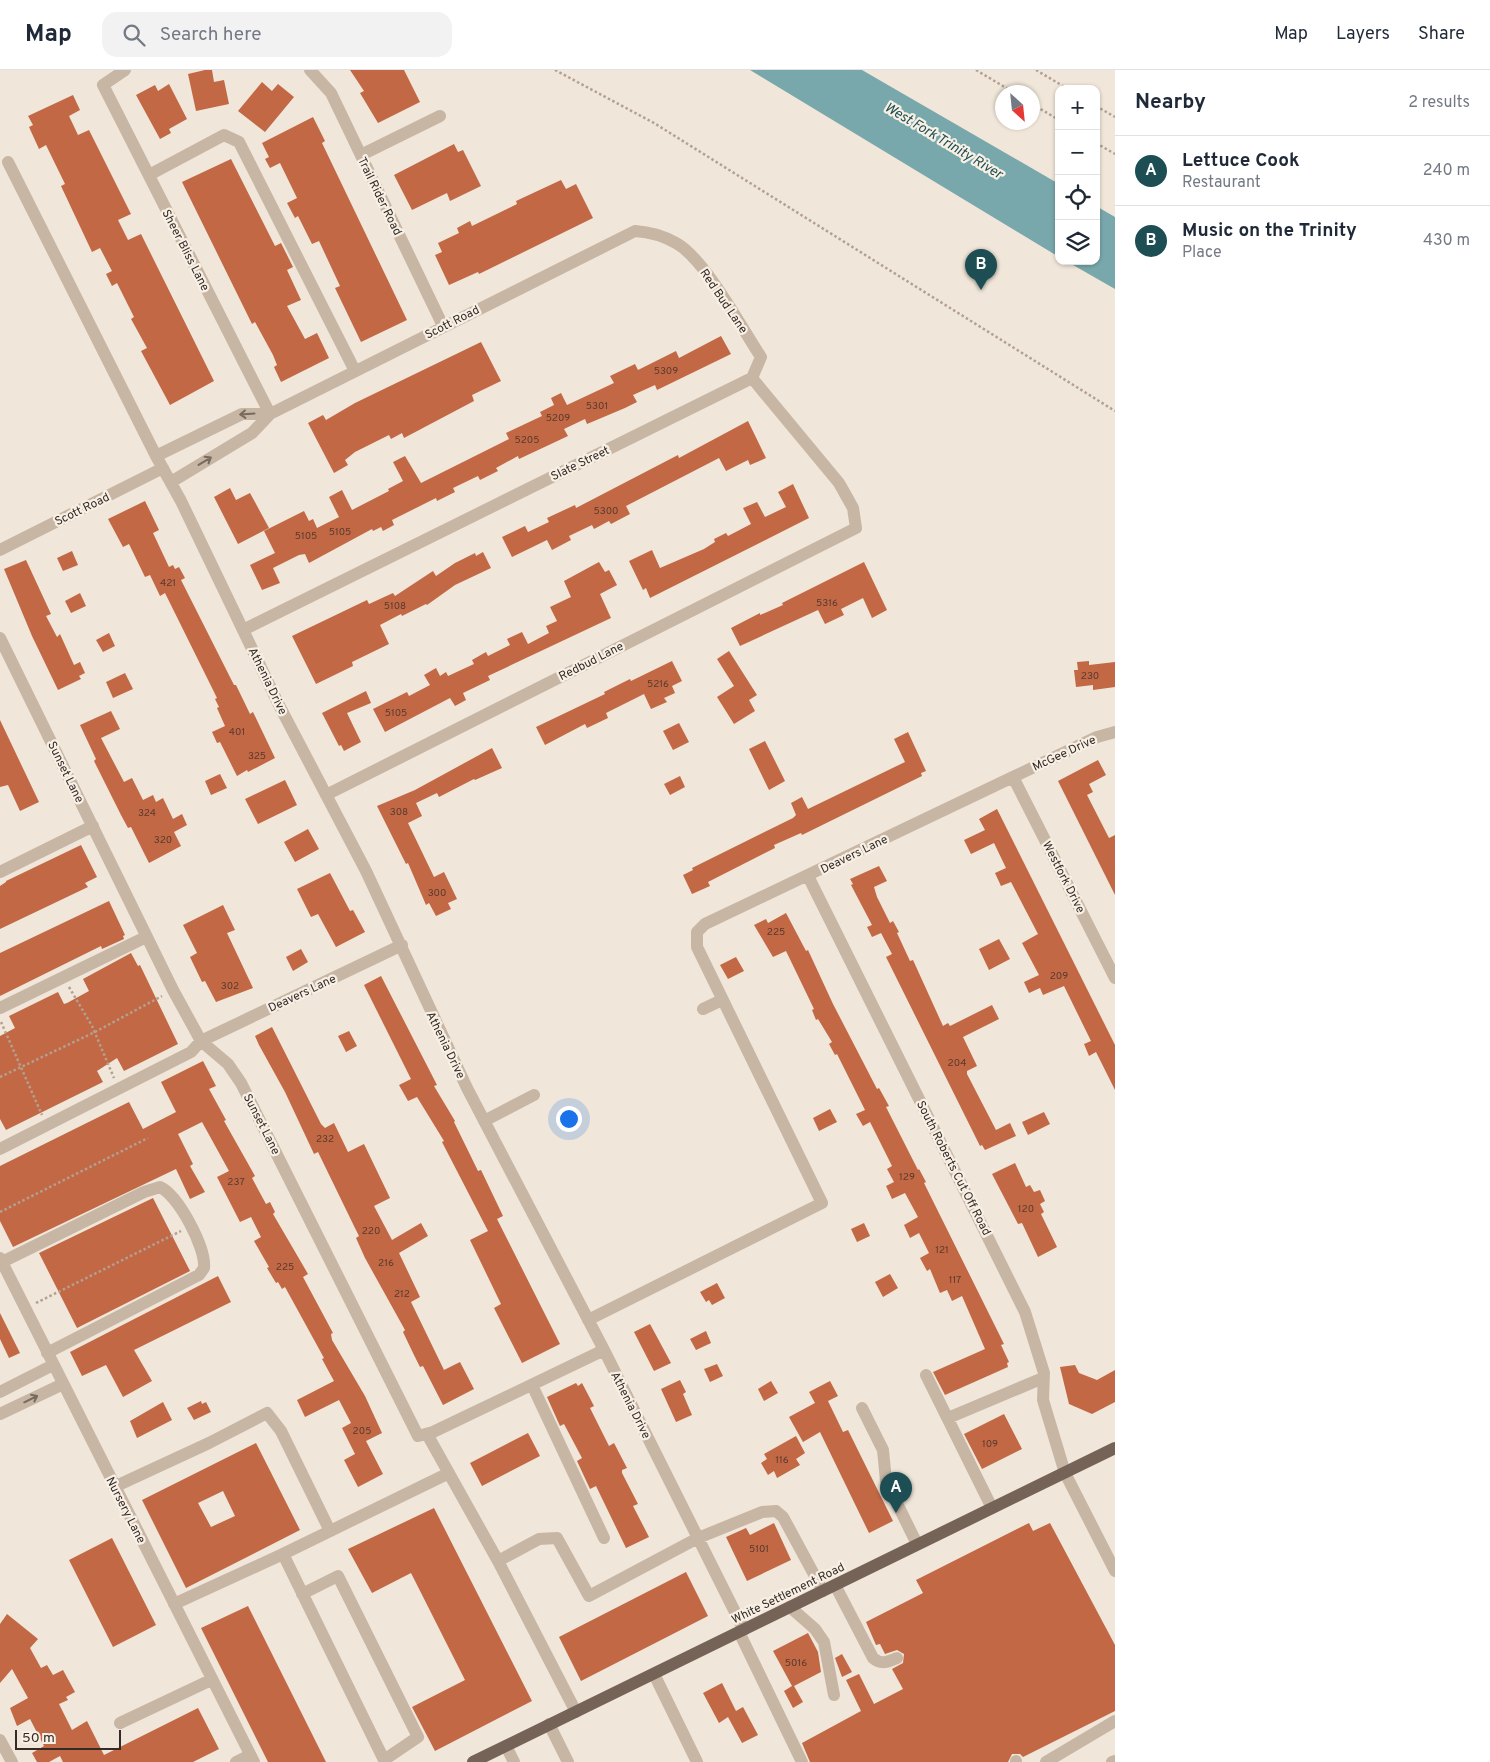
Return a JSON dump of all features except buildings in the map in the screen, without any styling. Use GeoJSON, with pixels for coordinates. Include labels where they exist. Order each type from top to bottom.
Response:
{"type":"FeatureCollection","features":[{"type":"Feature","properties":{"kind":"main road","name":"White Settlement Road"},"geometry":{"type":"LineString","coordinates":[[473,1762],[1115,1448]]}},
{"type":"Feature","properties":{"kind":"street","name":"Sheer Bliss Lane"},"geometry":{"type":"LineString","coordinates":[[125,70],[103,85],[270,414]]}},
{"type":"Feature","properties":{"kind":"street","name":"Trail Rider Road"},"geometry":{"type":"LineString","coordinates":[[310,70],[331,93],[443,326]]}},
{"type":"Feature","properties":{"kind":"street"},"geometry":{"type":"LineString","coordinates":[[361,155],[440,116]]}},
{"type":"Feature","properties":{"kind":"street"},"geometry":{"type":"LineString","coordinates":[[149,175],[224,135],[239,142],[355,371]]}},
{"type":"Feature","properties":{"kind":"street","name":"Athenia Drive"},"geometry":{"type":"LineString","coordinates":[[8,162],[156,456],[171,482],[243,630],[402,945],[430,1012],[484,1121],[604,1350],[698,1538],[802,1762]]}},
{"type":"Feature","properties":{"kind":"street","name":"Scott Road"},"geometry":{"type":"LineString","coordinates":[[171,482],[252,433],[270,414],[635,231]]}},
{"type":"Feature","properties":{"kind":"street","name":"Red Bud Lane"},"geometry":{"type":"LineString","coordinates":[[635,231],[651,232],[677,243],[701,266],[761,357],[752,378]]}},
{"type":"Feature","properties":{"kind":"street","name":"Redbud Lane"},"geometry":{"type":"LineString","coordinates":[[326,795],[856,528],[853,508],[839,483],[752,378]]}},
{"type":"Feature","properties":{"kind":"street","name":"Slate Street"},"geometry":{"type":"LineString","coordinates":[[243,630],[752,378]]}},
{"type":"Feature","properties":{"kind":"street","name":"Scott Road"},"geometry":{"type":"LineString","coordinates":[[156,456],[242,414],[270,414]]}},
{"type":"Feature","properties":{"kind":"street","name":"Scott Road"},"geometry":{"type":"LineString","coordinates":[[0,550],[163,468]]}},
{"type":"Feature","properties":{"kind":"street","name":"Sunset Lane"},"geometry":{"type":"LineString","coordinates":[[0,638],[173,990],[201,1040],[228,1064],[241,1083],[418,1436],[427,1434]]}},
{"type":"Feature","properties":{"kind":"street","name":"McGee Drive"},"geometry":{"type":"LineString","coordinates":[[1013,777],[1097,737],[1115,732]]}},
{"type":"Feature","properties":{"kind":"street","name":"Deavers Lane"},"geometry":{"type":"LineString","coordinates":[[722,1000],[696,948],[697,932],[705,924],[1013,777]]}},
{"type":"Feature","properties":{"kind":"street","name":"Westfork Drive"},"geometry":{"type":"LineString","coordinates":[[1013,777],[1115,978]]}},
{"type":"Feature","properties":{"kind":"street"},"geometry":{"type":"LineString","coordinates":[[0,872],[93,826]]}},
{"type":"Feature","properties":{"kind":"street","name":"South Roberts Cut Off Road"},"geometry":{"type":"LineString","coordinates":[[808,876],[1025,1312],[1044,1378],[1043,1400],[1065,1473],[1114,1569]]}},
{"type":"Feature","properties":{"kind":"street"},"geometry":{"type":"LineString","coordinates":[[0,1008],[146,937]]}},
{"type":"Feature","properties":{"kind":"street","name":"Deavers Lane"},"geometry":{"type":"LineString","coordinates":[[0,1149],[191,1052],[201,1040],[402,945]]}},
{"type":"Feature","properties":{"kind":"street"},"geometry":{"type":"LineString","coordinates":[[588,1320],[822,1203],[722,1000],[703,1009]]}},
{"type":"Feature","properties":{"kind":"street"},"geometry":{"type":"LineString","coordinates":[[484,1121],[534,1095]]}},
{"type":"Feature","properties":{"kind":"street"},"geometry":{"type":"LineString","coordinates":[[1,1260],[152,1189],[160,1187],[168,1191],[190,1226],[205,1258],[204,1268],[199,1275],[47,1352]]}},
{"type":"Feature","properties":{"kind":"street","name":"Nursery Lane"},"geometry":{"type":"LineString","coordinates":[[1,1260],[252,1759]]}},
{"type":"Feature","properties":{"kind":"street"},"geometry":{"type":"LineString","coordinates":[[576,1712],[498,1561],[427,1434],[604,1350]]}},
{"type":"Feature","properties":{"kind":"street"},"geometry":{"type":"LineString","coordinates":[[0,1392],[53,1365]]}},
{"type":"Feature","properties":{"kind":"street"},"geometry":{"type":"LineString","coordinates":[[926,1375],[992,1508]]}},
{"type":"Feature","properties":{"kind":"street"},"geometry":{"type":"LineString","coordinates":[[948,1418],[1044,1378]]}},
{"type":"Feature","properties":{"kind":"street"},"geometry":{"type":"LineString","coordinates":[[0,1414],[62,1384]]}},
{"type":"Feature","properties":{"kind":"street"},"geometry":{"type":"LineString","coordinates":[[532,1385],[604,1538]]}},
{"type":"Feature","properties":{"kind":"street"},"geometry":{"type":"LineString","coordinates":[[862,1408],[884,1450],[886,1481],[917,1544]]}},
{"type":"Feature","properties":{"kind":"street"},"geometry":{"type":"LineString","coordinates":[[114,1487],[209,1443],[267,1412],[281,1431],[330,1531]]}},
{"type":"Feature","properties":{"kind":"street"},"geometry":{"type":"LineString","coordinates":[[174,1604],[283,1554],[449,1473]]}},
{"type":"Feature","properties":{"kind":"street"},"geometry":{"type":"LineString","coordinates":[[498,1561],[539,1539],[557,1538],[589,1596],[698,1538],[762,1512],[776,1511],[783,1518],[829,1588],[872,1658],[878,1662],[887,1662],[897,1658]]}},
{"type":"Feature","properties":{"kind":"street"},"geometry":{"type":"LineString","coordinates":[[283,1554],[302,1594],[331,1654],[384,1760],[418,1737],[414,1728],[338,1576],[302,1594]]}},
{"type":"Feature","properties":{"kind":"street"},"geometry":{"type":"LineString","coordinates":[[790,1607],[814,1629],[824,1642],[834,1695]]}},
{"type":"Feature","properties":{"kind":"street"},"geometry":{"type":"LineString","coordinates":[[654,1674],[697,1762]]}},
{"type":"Feature","properties":{"kind":"street"},"geometry":{"type":"LineString","coordinates":[[120,1723],[211,1680]]}},
{"type":"Feature","properties":{"kind":"street"},"geometry":{"type":"LineString","coordinates":[[1046,1762],[1115,1721]]}},
{"type":"Feature","properties":{"kind":"street"},"geometry":{"type":"LineString","coordinates":[[549,1724],[568,1762]]}},
{"type":"Feature","properties":{"kind":"street"},"geometry":{"type":"LineString","coordinates":[[0,1740],[12,1762]]}},
{"type":"Feature","properties":{"kind":"street"},"geometry":{"type":"LineString","coordinates":[[506,1746],[514,1762]]}},
{"type":"Feature","properties":{"kind":"street"},"geometry":{"type":"LineString","coordinates":[[236,1762],[252,1759]]}},
{"type":"Feature","properties":{"kind":"path"},"geometry":{"type":"LineString","coordinates":[[555,70],[654,123],[1115,411]]}},
{"type":"Feature","properties":{"kind":"path"},"geometry":{"type":"LineString","coordinates":[[976,70],[1001,85]]}},
{"type":"Feature","properties":{"kind":"path"},"geometry":{"type":"LineString","coordinates":[[1036,70],[1061,85]]}},
{"type":"Feature","properties":{"kind":"path"},"geometry":{"type":"LineString","coordinates":[[1100,108],[1115,117]]}},
{"type":"Feature","properties":{"kind":"path"},"geometry":{"type":"LineString","coordinates":[[1040,109],[1055,118]]}},
{"type":"Feature","properties":{"kind":"path"},"geometry":{"type":"LineString","coordinates":[[1100,145],[1115,154]]}},
{"type":"Feature","properties":{"kind":"path"},"geometry":{"type":"LineString","coordinates":[[64,977],[94,1032],[118,1089]]}},
{"type":"Feature","properties":{"kind":"path"},"geometry":{"type":"LineString","coordinates":[[0,1077],[94,1032],[173,990]]}},
{"type":"Feature","properties":{"kind":"path"},"geometry":{"type":"LineString","coordinates":[[0,1020],[47,1125]]}},
{"type":"Feature","properties":{"kind":"path"},"geometry":{"type":"LineString","coordinates":[[0,1212],[148,1138]]}},
{"type":"Feature","properties":{"kind":"path"},"geometry":{"type":"LineString","coordinates":[[25,1308],[190,1226]]}},
{"type":"Feature","properties":{"kind":"water","name":"West Fork Trinity River"},"geometry":{"type":"Polygon","coordinates":[[[750,70],[862,70],[1055,182],[1055,255],[750,70]]]}},
{"type":"Feature","properties":{"kind":"water"},"geometry":{"type":"Polygon","coordinates":[[[1100,208],[1115,217],[1115,289],[1073,265],[1100,265],[1100,208]]]}},
{"type":"Feature","properties":{"kind":"place","name":"Music on the Trinity"},"geometry":{"type":"Point","coordinates":[981,290]}},
{"type":"Feature","properties":{"kind":"place","name":"Lettuce Cook"},"geometry":{"type":"Point","coordinates":[896,1513]}}]}
